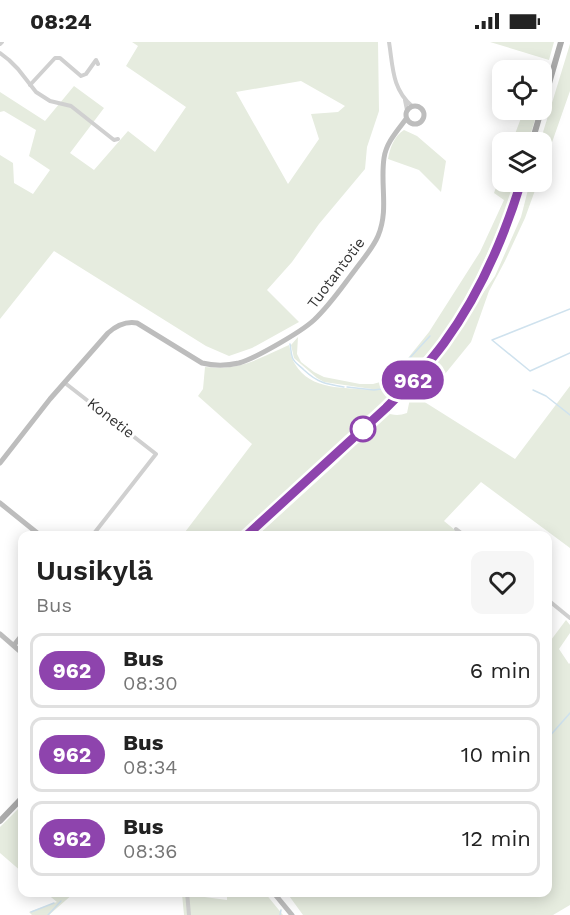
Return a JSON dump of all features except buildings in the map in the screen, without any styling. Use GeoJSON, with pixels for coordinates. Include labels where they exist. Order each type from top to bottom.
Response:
{"type":"FeatureCollection","features":[{"type":"Feature","properties":{"kind":"main road"},"geometry":{"type":"LineString","coordinates":[[535,132],[561,42]]}},
{"type":"Feature","properties":{"kind":"main road"},"geometry":{"type":"LineString","coordinates":[[251,531],[386,408],[440,348],[458,321],[498,246],[517,192]]}},
{"type":"Feature","properties":{"kind":"main road"},"geometry":{"type":"LineString","coordinates":[[0,821],[18,802]]}},
{"type":"Feature","properties":{"kind":"street"},"geometry":{"type":"LineString","coordinates":[[389,42],[395,83],[410,108]]}},
{"type":"Feature","properties":{"kind":"street"},"geometry":{"type":"LineString","coordinates":[[0,54],[14,64],[36,92],[50,100],[71,106],[114,140],[118,139]]}},
{"type":"Feature","properties":{"kind":"street"},"geometry":{"type":"LineString","coordinates":[[30,86],[55,58],[60,58],[81,76],[86,74],[96,60],[98,64]]}},
{"type":"Feature","properties":{"kind":"street"},"geometry":{"type":"LineString","coordinates":[[416,106],[421,109],[424,117],[419,123],[409,121],[406,113],[410,108],[416,106]]}},
{"type":"Feature","properties":{"kind":"street","name":"Tuotantotie"},"geometry":{"type":"LineString","coordinates":[[65,383],[108,333],[123,323],[132,322],[143,326],[202,363],[211,365],[239,363],[250,359],[310,324],[330,302],[378,236],[385,207],[384,158],[388,146],[400,127],[409,121]]}},
{"type":"Feature","properties":{"kind":"street"},"geometry":{"type":"LineString","coordinates":[[0,463],[65,383]]}},
{"type":"Feature","properties":{"kind":"street","name":"Konetie"},"geometry":{"type":"LineString","coordinates":[[65,383],[156,454],[96,531]]}},
{"type":"Feature","properties":{"kind":"street"},"geometry":{"type":"LineString","coordinates":[[0,503],[35,531]]}},
{"type":"Feature","properties":{"kind":"street"},"geometry":{"type":"LineString","coordinates":[[552,603],[570,618]]}},
{"type":"Feature","properties":{"kind":"street"},"geometry":{"type":"LineString","coordinates":[[0,634],[18,648]]}},
{"type":"Feature","properties":{"kind":"street"},"geometry":{"type":"LineString","coordinates":[[14,645],[18,640]]}},
{"type":"Feature","properties":{"kind":"street"},"geometry":{"type":"LineString","coordinates":[[187,897],[189,915]]}},
{"type":"Feature","properties":{"kind":"street"},"geometry":{"type":"LineString","coordinates":[[277,897],[292,915]]}},
{"type":"Feature","properties":{"kind":"shaded area"},"geometry":{"type":"Polygon","coordinates":[[[132,42],[378,42],[379,111],[367,147],[365,169],[319,224],[292,262],[267,290],[299,322],[252,348],[229,356],[206,346],[54,251],[0,319],[0,155],[13,163],[14,183],[33,194],[50,170],[29,156],[36,130],[4,111],[0,112],[0,92],[45,121],[74,86],[104,108],[70,153],[94,170],[128,131],[155,152],[186,107],[126,66],[138,46],[132,42]],[[301,81],[236,92],[288,184],[319,139],[311,114],[338,112],[345,106],[301,81]]]}},
{"type":"Feature","properties":{"kind":"shaded area"},"geometry":{"type":"Polygon","coordinates":[[[490,42],[554,42],[549,60],[490,42]]]}},
{"type":"Feature","properties":{"kind":"shaded area"},"geometry":{"type":"Polygon","coordinates":[[[570,44],[570,91],[552,142],[552,132],[543,132],[547,120],[552,120],[552,103],[570,44]]]}},
{"type":"Feature","properties":{"kind":"shaded area"},"geometry":{"type":"Polygon","coordinates":[[[520,120],[535,120],[531,132],[516,132],[520,120]]]}},
{"type":"Feature","properties":{"kind":"shaded area"},"geometry":{"type":"Polygon","coordinates":[[[404,130],[417,136],[446,161],[441,192],[419,170],[388,159],[393,143],[404,130]]]}},
{"type":"Feature","properties":{"kind":"shaded area"},"geometry":{"type":"Polygon","coordinates":[[[494,192],[512,192],[495,236],[457,313],[424,360],[382,408],[357,427],[353,435],[244,531],[186,531],[252,444],[198,396],[203,389],[205,367],[239,365],[289,345],[295,364],[310,379],[340,388],[372,390],[324,382],[294,358],[291,345],[298,337],[297,354],[301,362],[324,377],[360,384],[384,381],[400,368],[429,332],[480,252],[504,200],[494,192]]]}},
{"type":"Feature","properties":{"kind":"shaded area"},"geometry":{"type":"Polygon","coordinates":[[[527,192],[534,192],[525,218],[489,291],[471,342],[423,401],[515,459],[570,386],[570,548],[552,535],[552,531],[547,531],[481,482],[444,521],[456,531],[262,531],[338,462],[385,413],[401,415],[407,413],[412,389],[416,382],[445,347],[495,276],[521,217],[527,192]]]}},
{"type":"Feature","properties":{"kind":"shaded area"},"geometry":{"type":"Polygon","coordinates":[[[566,620],[570,625],[570,633],[559,649],[570,663],[570,905],[553,915],[303,915],[290,897],[552,897],[552,639],[566,620]]]}},
{"type":"Feature","properties":{"kind":"shaded area"},"geometry":{"type":"Polygon","coordinates":[[[18,809],[18,869],[0,853],[0,827],[18,809]]]}},
{"type":"Feature","properties":{"kind":"shaded area"},"geometry":{"type":"Polygon","coordinates":[[[51,897],[69,897],[49,915],[32,915],[29,912],[57,902],[51,897]]]}},
{"type":"Feature","properties":{"kind":"shaded area"},"geometry":{"type":"Polygon","coordinates":[[[182,897],[227,900],[227,897],[268,897],[283,915],[184,915],[182,897]]]}},
{"type":"Feature","properties":{"kind":"waterway"},"geometry":{"type":"LineString","coordinates":[[570,309],[492,340],[530,371],[570,353]]}},
{"type":"Feature","properties":{"kind":"waterway"},"geometry":{"type":"LineString","coordinates":[[347,387],[381,389],[430,336]]}},
{"type":"Feature","properties":{"kind":"waterway"},"geometry":{"type":"LineString","coordinates":[[290,344],[294,360],[314,378],[344,387]]}},
{"type":"Feature","properties":{"kind":"waterway"},"geometry":{"type":"LineString","coordinates":[[533,390],[546,396],[570,415]]}},
{"type":"Feature","properties":{"kind":"waterway"},"geometry":{"type":"LineString","coordinates":[[552,733],[570,713]]}},
{"type":"Feature","properties":{"kind":"waterway"},"geometry":{"type":"LineString","coordinates":[[48,915],[61,901]]}},
{"type":"Feature","properties":{"kind":"waterway"},"geometry":{"type":"LineString","coordinates":[[31,912],[54,903]]}},
{"type":"Feature","properties":{"kind":"waterway"},"geometry":{"type":"LineString","coordinates":[[280,915],[281,910]]}},
{"type":"Feature","properties":{"kind":"bus line","name":"962"},"geometry":{"type":"LineString","coordinates":[[251,531],[386,408],[440,348],[458,321],[498,246],[517,192]]}}]}
